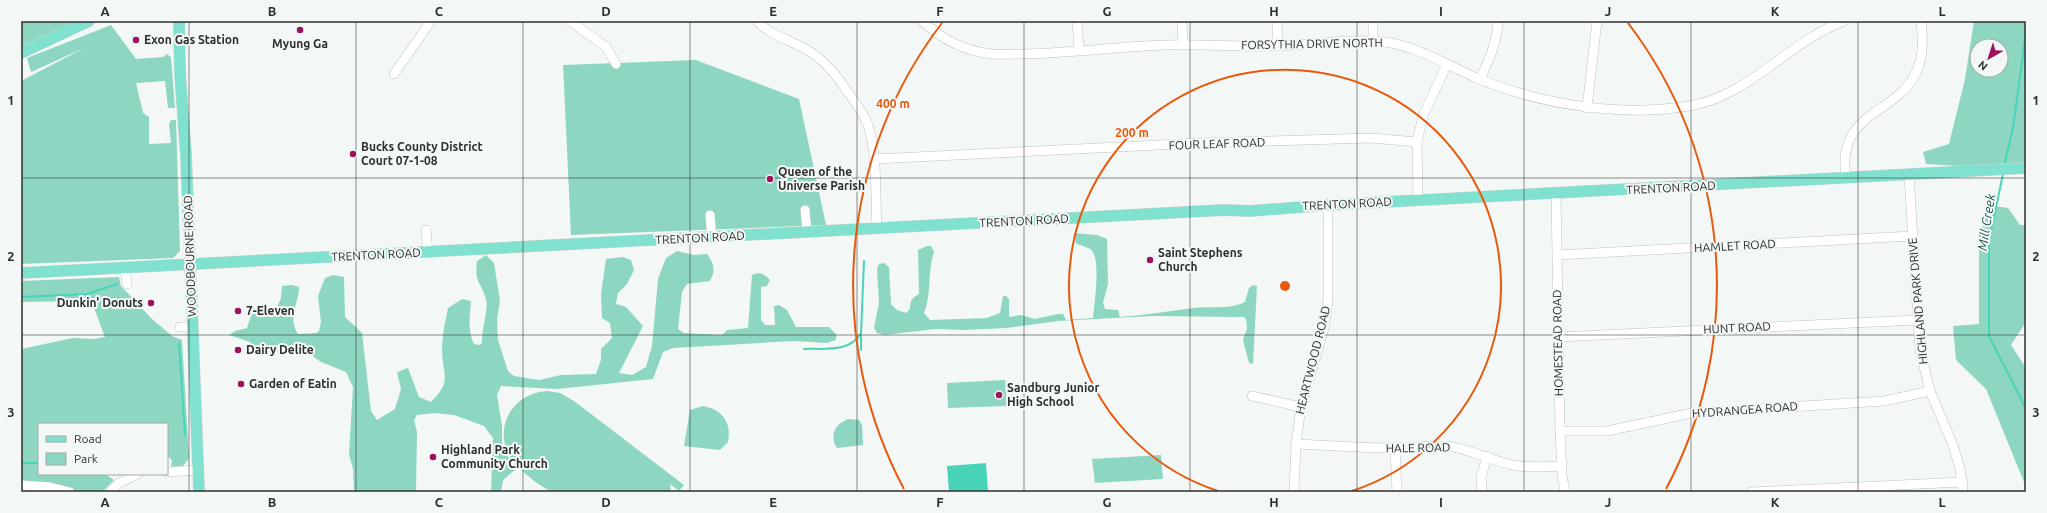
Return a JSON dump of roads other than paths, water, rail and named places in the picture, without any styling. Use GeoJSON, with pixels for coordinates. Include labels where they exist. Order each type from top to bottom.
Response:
{"type":"FeatureCollection","features":[{"type":"Feature","properties":{"kind":"main road"},"geometry":{"type":"LineString","coordinates":[[21,53],[89,21]]}},
{"type":"Feature","properties":{"kind":"main road","name":"WOODBOURNE ROAD"},"geometry":{"type":"LineString","coordinates":[[179,21],[199,492]]}},
{"type":"Feature","properties":{"kind":"main road","name":"TRENTON ROAD"},"geometry":{"type":"LineString","coordinates":[[21,273],[428,253],[1224,210],[1250,211],[1328,205],[2026,168]]}},
{"type":"Feature","properties":{"kind":"street"},"geometry":{"type":"LineString","coordinates":[[394,74],[431,21]]}},
{"type":"Feature","properties":{"kind":"street"},"geometry":{"type":"LineString","coordinates":[[570,21],[606,47],[616,64]]}},
{"type":"Feature","properties":{"kind":"street"},"geometry":{"type":"LineString","coordinates":[[757,21],[777,36],[814,54],[837,76],[868,124],[874,159],[877,229]]}},
{"type":"Feature","properties":{"kind":"street"},"geometry":{"type":"LineString","coordinates":[[1077,21],[1079,50]]}},
{"type":"Feature","properties":{"kind":"street"},"geometry":{"type":"LineString","coordinates":[[1182,21],[1183,45]]}},
{"type":"Feature","properties":{"kind":"street"},"geometry":{"type":"LineString","coordinates":[[1277,21],[1278,46]]}},
{"type":"Feature","properties":{"kind":"street"},"geometry":{"type":"LineString","coordinates":[[1373,21],[1373,42]]}},
{"type":"Feature","properties":{"kind":"street"},"geometry":{"type":"LineString","coordinates":[[1480,79],[1492,54],[1496,40],[1498,21]]}},
{"type":"Feature","properties":{"kind":"street"},"geometry":{"type":"LineString","coordinates":[[1588,108],[1597,21]]}},
{"type":"Feature","properties":{"kind":"street","name":"FORSYTHIA DRIVE NORTH"},"geometry":{"type":"LineString","coordinates":[[926,22],[946,40],[979,53],[1002,55],[1183,45],[1278,46],[1373,42],[1411,48],[1480,79],[1509,90],[1588,108],[1630,110],[1678,108],[1712,100],[1748,82],[1819,32],[1844,21]]}},
{"type":"Feature","properties":{"kind":"street"},"geometry":{"type":"LineString","coordinates":[[1846,178],[1846,153],[1854,132],[1866,118],[1902,91],[1915,75],[1920,62],[1922,50],[1921,21]]}},
{"type":"Feature","properties":{"kind":"street"},"geometry":{"type":"LineString","coordinates":[[1418,201],[1417,142],[1423,116],[1447,64]]}},
{"type":"Feature","properties":{"kind":"street","name":"FOUR LEAF ROAD"},"geometry":{"type":"LineString","coordinates":[[874,159],[1199,143],[1372,138],[1417,142]]}},
{"type":"Feature","properties":{"kind":"street","name":"HIGHLAND PARK DRIVE"},"geometry":{"type":"LineString","coordinates":[[1909,175],[1920,350],[1930,391],[1954,445],[1963,482],[1963,492]]}},
{"type":"Feature","properties":{"kind":"street","name":"HOMESTEAD ROAD"},"geometry":{"type":"LineString","coordinates":[[1556,194],[1560,431],[1565,492]]}},
{"type":"Feature","properties":{"kind":"street","name":"HEARTWOOD ROAD"},"geometry":{"type":"LineString","coordinates":[[1294,492],[1296,444],[1301,407],[1324,328],[1328,301],[1328,205]]}},
{"type":"Feature","properties":{"kind":"street"},"geometry":{"type":"LineString","coordinates":[[805,210],[807,232]]}},
{"type":"Feature","properties":{"kind":"street"},"geometry":{"type":"LineString","coordinates":[[710,215],[712,238]]}},
{"type":"Feature","properties":{"kind":"street"},"geometry":{"type":"LineString","coordinates":[[426,230],[428,253]]}},
{"type":"Feature","properties":{"kind":"street","name":"HAMLET ROAD"},"geometry":{"type":"LineString","coordinates":[[1557,255],[1912,236]]}},
{"type":"Feature","properties":{"kind":"street"},"geometry":{"type":"LineString","coordinates":[[124,267],[127,284]]}},
{"type":"Feature","properties":{"kind":"street","name":"HUNT ROAD"},"geometry":{"type":"LineString","coordinates":[[1558,337],[1917,320]]}},
{"type":"Feature","properties":{"kind":"street"},"geometry":{"type":"LineString","coordinates":[[180,328],[192,327]]}},
{"type":"Feature","properties":{"kind":"street","name":"HYDRANGEA ROAD"},"geometry":{"type":"LineString","coordinates":[[1560,431],[1607,431],[1692,413],[1884,401],[1930,391]]}},
{"type":"Feature","properties":{"kind":"street"},"geometry":{"type":"LineString","coordinates":[[1252,396],[1301,407]]}},
{"type":"Feature","properties":{"kind":"street","name":"HALE ROAD"},"geometry":{"type":"LineString","coordinates":[[1296,444],[1377,448],[1445,446],[1455,447],[1526,467],[1562,466]]}},
{"type":"Feature","properties":{"kind":"street"},"geometry":{"type":"LineString","coordinates":[[1394,447],[1397,492]]}},
{"type":"Feature","properties":{"kind":"street"},"geometry":{"type":"LineString","coordinates":[[1482,492],[1481,477],[1487,456]]}},
{"type":"Feature","properties":{"kind":"street"},"geometry":{"type":"LineString","coordinates":[[168,472],[198,470]]}},
{"type":"Feature","properties":{"kind":"street"},"geometry":{"type":"LineString","coordinates":[[110,492],[119,483],[136,475]]}},
{"type":"Feature","properties":{"kind":"street"},"geometry":{"type":"LineString","coordinates":[[1751,492],[1963,482]]}},
{"type":"Feature","properties":{"kind":"street"},"geometry":{"type":"LineString","coordinates":[[21,486],[50,487],[70,492]]}},
{"type":"Feature","properties":{"kind":"waterway","name":"Mill Creek"},"geometry":{"type":"LineString","coordinates":[[2004,166],[2013,128],[2026,32]]}},
{"type":"Feature","properties":{"kind":"waterway","name":"Mill Creek"},"geometry":{"type":"LineString","coordinates":[[2003,174],[1989,241],[1989,336],[2026,409]]}},
{"type":"Feature","properties":{"kind":"waterway"},"geometry":{"type":"LineString","coordinates":[[804,349],[828,349],[843,347],[850,344],[861,333],[864,261]]}},
{"type":"Feature","properties":{"kind":"waterway"},"geometry":{"type":"LineString","coordinates":[[21,297],[87,294],[117,284]]}},
{"type":"Feature","properties":{"kind":"waterway"},"geometry":{"type":"LineString","coordinates":[[861,334],[861,350]]}},
{"type":"Feature","properties":{"kind":"waterway"},"geometry":{"type":"LineString","coordinates":[[179,343],[185,435]]}},
{"type":"Feature","properties":{"kind":"waterway"},"geometry":{"type":"LineString","coordinates":[[21,463],[38,463]]}},
{"type":"Feature","properties":{"kind":"place","name":"Myung Ga"},"geometry":{"type":"Point","coordinates":[300,30]}},
{"type":"Feature","properties":{"kind":"place","name":"Exon Gas Station"},"geometry":{"type":"Point","coordinates":[136,40]}},
{"type":"Feature","properties":{"kind":"place","name":"Bucks County District Court 07-1-08"},"geometry":{"type":"Point","coordinates":[353,154]}},
{"type":"Feature","properties":{"kind":"place","name":"Queen of the Universe Parish"},"geometry":{"type":"Point","coordinates":[770,179]}},
{"type":"Feature","properties":{"kind":"place","name":"Saint Stephens Church"},"geometry":{"type":"Point","coordinates":[1150,260]}},
{"type":"Feature","properties":{"kind":"place","name":"Dunkin' Donuts"},"geometry":{"type":"Point","coordinates":[151,303]}},
{"type":"Feature","properties":{"kind":"place","name":"7-Eleven"},"geometry":{"type":"Point","coordinates":[238,311]}},
{"type":"Feature","properties":{"kind":"place","name":"Dairy Delite"},"geometry":{"type":"Point","coordinates":[238,350]}},
{"type":"Feature","properties":{"kind":"place","name":"Garden of Eatin"},"geometry":{"type":"Point","coordinates":[241,384]}},
{"type":"Feature","properties":{"kind":"place","name":"Sandburg Junior High School"},"geometry":{"type":"Point","coordinates":[999,395]}},
{"type":"Feature","properties":{"kind":"place","name":"Highland Park Community Church"},"geometry":{"type":"Point","coordinates":[433,457]}}]}
